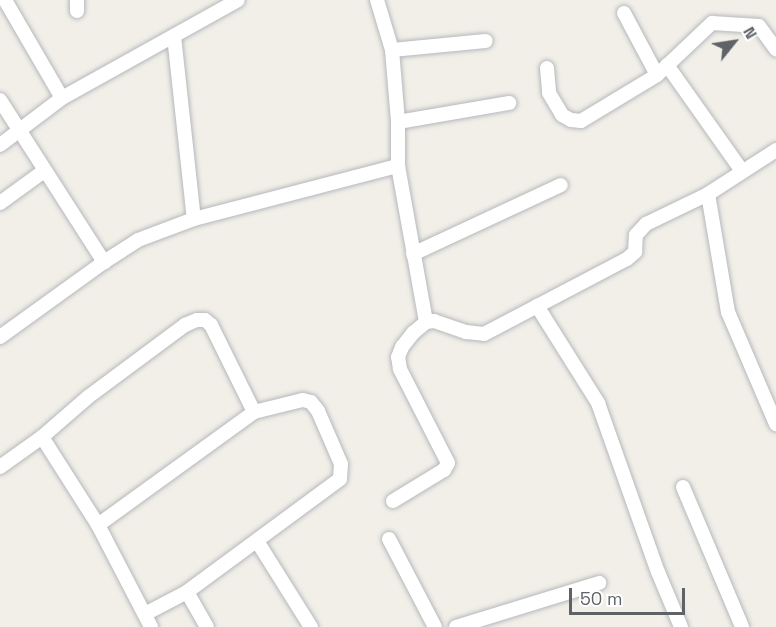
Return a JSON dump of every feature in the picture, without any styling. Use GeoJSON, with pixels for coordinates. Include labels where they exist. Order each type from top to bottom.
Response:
{"type":"FeatureCollection","features":[{"type":"Feature","properties":{"kind":"street"},"geometry":{"type":"LineString","coordinates":[[5,0],[62,98]]}},
{"type":"Feature","properties":{"kind":"street"},"geometry":{"type":"LineString","coordinates":[[0,145],[62,98],[238,0]]}},
{"type":"Feature","properties":{"kind":"street"},"geometry":{"type":"LineString","coordinates":[[377,0],[392,50],[398,122],[398,166],[426,322]]}},
{"type":"Feature","properties":{"kind":"street"},"geometry":{"type":"LineString","coordinates":[[624,13],[662,70],[742,171]]}},
{"type":"Feature","properties":{"kind":"street"},"geometry":{"type":"LineString","coordinates":[[547,68],[549,93],[562,115],[571,120],[581,120],[662,70],[712,23],[759,26],[776,49]]}},
{"type":"Feature","properties":{"kind":"street"},"geometry":{"type":"LineString","coordinates":[[174,36],[194,219]]}},
{"type":"Feature","properties":{"kind":"street"},"geometry":{"type":"LineString","coordinates":[[392,50],[486,41]]}},
{"type":"Feature","properties":{"kind":"street"},"geometry":{"type":"LineString","coordinates":[[0,100],[18,132],[104,262]]}},
{"type":"Feature","properties":{"kind":"street"},"geometry":{"type":"LineString","coordinates":[[398,122],[509,103]]}},
{"type":"Feature","properties":{"kind":"street"},"geometry":{"type":"LineString","coordinates":[[393,501],[444,470],[448,463],[400,369],[398,357],[402,347],[426,322],[442,322],[466,332],[484,334],[627,259],[635,252],[636,235],[640,229],[708,194],[776,150]]}},
{"type":"Feature","properties":{"kind":"street"},"geometry":{"type":"LineString","coordinates":[[0,337],[138,240],[194,219],[398,166]]}},
{"type":"Feature","properties":{"kind":"street"},"geometry":{"type":"LineString","coordinates":[[0,203],[44,171]]}},
{"type":"Feature","properties":{"kind":"street"},"geometry":{"type":"LineString","coordinates":[[413,254],[561,185]]}},
{"type":"Feature","properties":{"kind":"street"},"geometry":{"type":"LineString","coordinates":[[708,194],[728,312],[776,424]]}},
{"type":"Feature","properties":{"kind":"street"},"geometry":{"type":"LineString","coordinates":[[537,306],[598,403],[658,573],[681,627]]}},
{"type":"Feature","properties":{"kind":"street"},"geometry":{"type":"LineString","coordinates":[[0,467],[42,437],[88,397],[185,326],[197,321],[205,320],[211,325],[254,412]]}},
{"type":"Feature","properties":{"kind":"street"},"geometry":{"type":"LineString","coordinates":[[42,437],[98,525],[148,620],[339,479],[342,471],[322,422],[311,402],[291,400],[254,412],[98,525]]}},
{"type":"Feature","properties":{"kind":"street"},"geometry":{"type":"LineString","coordinates":[[683,487],[742,627]]}},
{"type":"Feature","properties":{"kind":"street"},"geometry":{"type":"LineString","coordinates":[[389,539],[435,627]]}},
{"type":"Feature","properties":{"kind":"street"},"geometry":{"type":"LineString","coordinates":[[257,541],[311,627]]}},
{"type":"Feature","properties":{"kind":"street"},"geometry":{"type":"LineString","coordinates":[[456,627],[599,583]]}},
{"type":"Feature","properties":{"kind":"street"},"geometry":{"type":"LineString","coordinates":[[187,592],[207,627]]}}]}
